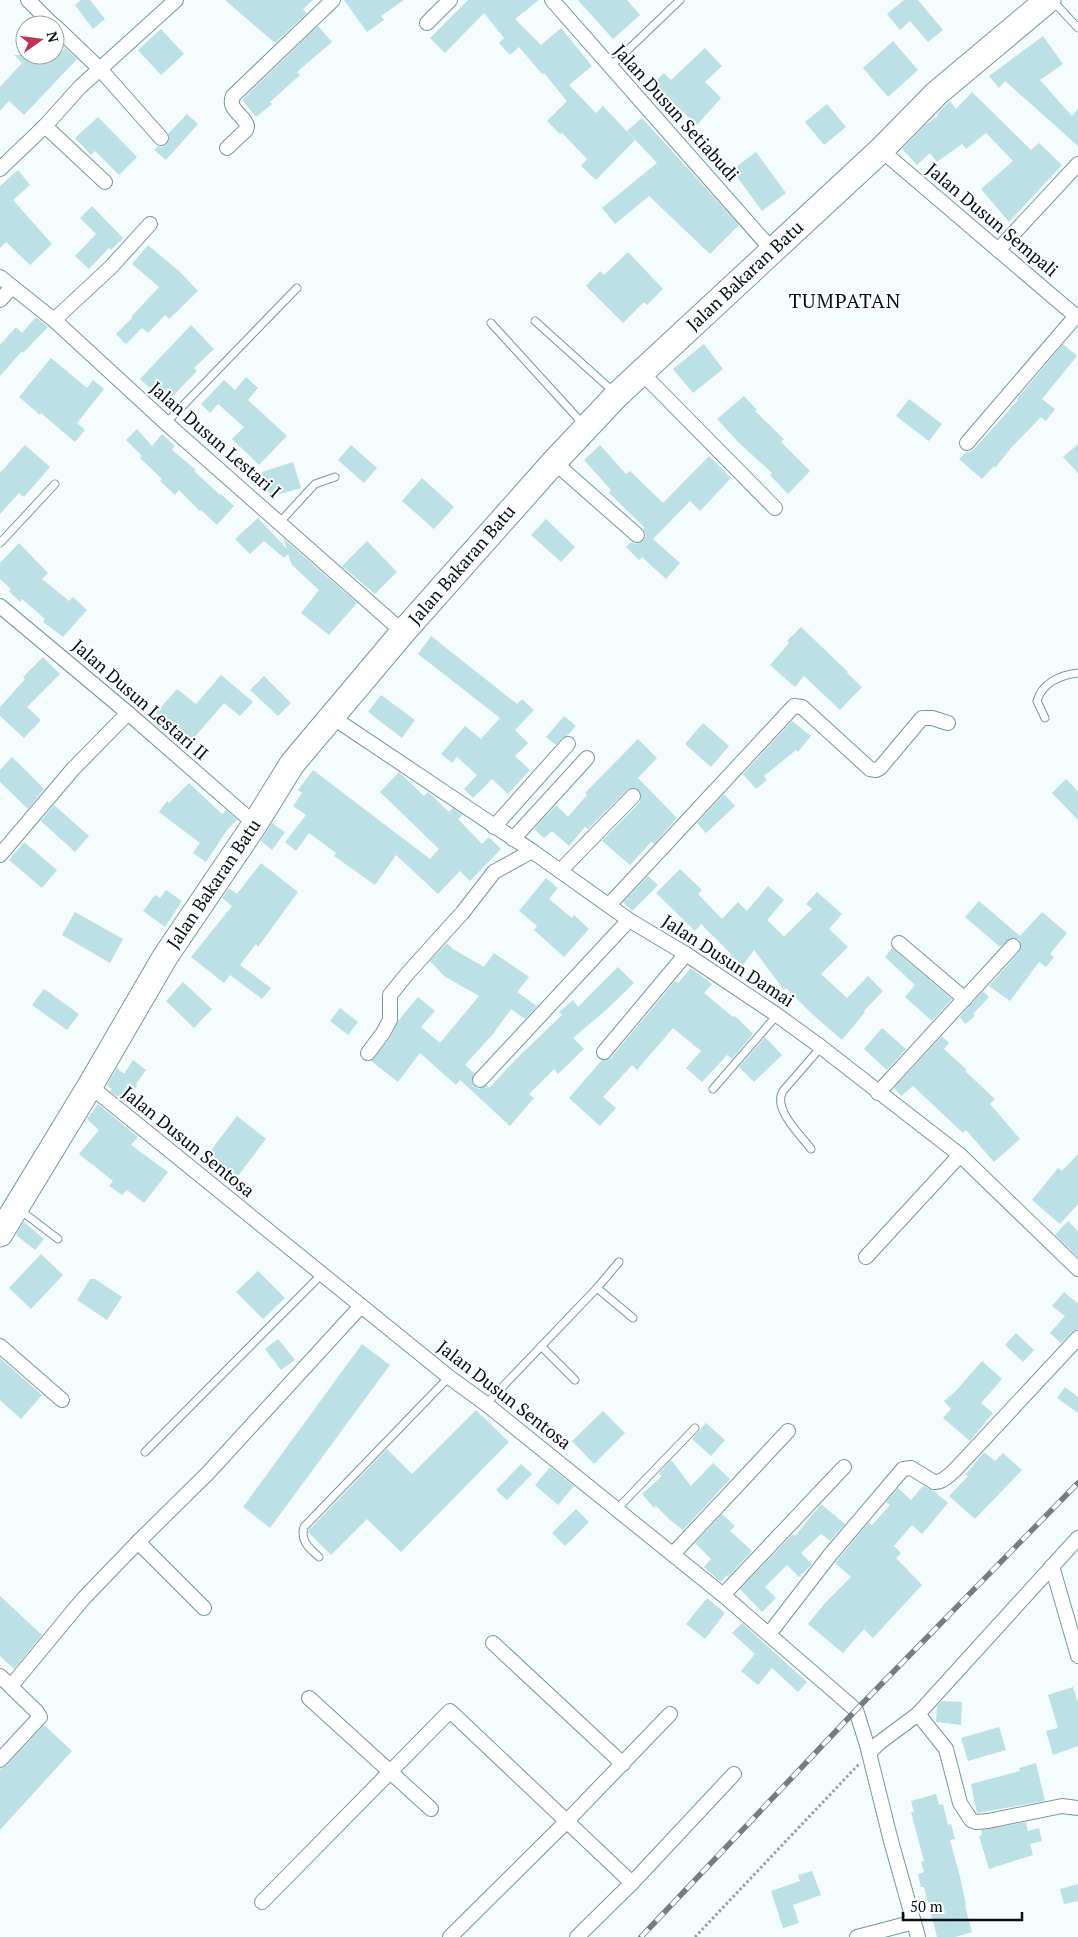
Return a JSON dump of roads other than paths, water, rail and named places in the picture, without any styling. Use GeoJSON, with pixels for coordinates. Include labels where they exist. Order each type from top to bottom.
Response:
{"type":"FeatureCollection","features":[{"type":"Feature","properties":{"kind":"highway","name":"Jalan Bakaran Batu"},"geometry":{"type":"LineString","coordinates":[[6,1216],[90,1086],[165,957],[255,824],[292,764],[403,632],[554,462],[617,395],[881,150],[937,93],[1048,0]]}},
{"type":"Feature","properties":{"kind":"street"},"geometry":{"type":"LineString","coordinates":[[28,0],[43,15]]}},
{"type":"Feature","properties":{"kind":"street"},"geometry":{"type":"LineString","coordinates":[[0,170],[45,126],[80,87],[176,0]]}},
{"type":"Feature","properties":{"kind":"street"},"geometry":{"type":"LineString","coordinates":[[227,148],[248,126],[232,106],[233,96],[333,0]]}},
{"type":"Feature","properties":{"kind":"street"},"geometry":{"type":"LineString","coordinates":[[427,23],[450,0]]}},
{"type":"Feature","properties":{"kind":"street","name":"Jalan Dusun Setiabudi"},"geometry":{"type":"LineString","coordinates":[[555,1],[609,67],[773,251]]}},
{"type":"Feature","properties":{"kind":"street"},"geometry":{"type":"LineString","coordinates":[[65,36],[100,69],[161,138]]}},
{"type":"Feature","properties":{"kind":"street"},"geometry":{"type":"LineString","coordinates":[[45,126],[104,182]]}},
{"type":"Feature","properties":{"kind":"street","name":"Jalan Dusun Sempali"},"geometry":{"type":"LineString","coordinates":[[881,150],[1077,317]]}},
{"type":"Feature","properties":{"kind":"street"},"geometry":{"type":"LineString","coordinates":[[998,250],[1078,164]]}},
{"type":"Feature","properties":{"kind":"street"},"geometry":{"type":"LineString","coordinates":[[54,320],[112,267],[150,224]]}},
{"type":"Feature","properties":{"kind":"street","name":"Jalan Dusun Lestari I"},"geometry":{"type":"LineString","coordinates":[[0,277],[54,320],[166,423],[403,632]]}},
{"type":"Feature","properties":{"kind":"street"},"geometry":{"type":"LineString","coordinates":[[0,300],[12,287]]}},
{"type":"Feature","properties":{"kind":"street"},"geometry":{"type":"LineString","coordinates":[[967,443],[1077,317]]}},
{"type":"Feature","properties":{"kind":"street"},"geometry":{"type":"LineString","coordinates":[[641,372],[774,508]]}},
{"type":"Feature","properties":{"kind":"street"},"geometry":{"type":"LineString","coordinates":[[554,462],[636,535]]}},
{"type":"Feature","properties":{"kind":"street","name":"Jalan Dusun Lestari II"},"geometry":{"type":"LineString","coordinates":[[0,606],[128,713],[255,824]]}},
{"type":"Feature","properties":{"kind":"street"},"geometry":{"type":"LineString","coordinates":[[610,905],[794,706],[802,706],[870,769],[876,770],[880,768],[922,718],[932,718],[948,723]]}},
{"type":"Feature","properties":{"kind":"street"},"geometry":{"type":"LineString","coordinates":[[0,855],[73,769],[128,713]]}},
{"type":"Feature","properties":{"kind":"street","name":"Jalan Dusun Damai"},"geometry":{"type":"LineString","coordinates":[[332,717],[532,851],[629,920],[686,954],[821,1047],[960,1155],[1078,1269]]}},
{"type":"Feature","properties":{"kind":"street"},"geometry":{"type":"LineString","coordinates":[[494,827],[568,744]]}},
{"type":"Feature","properties":{"kind":"street"},"geometry":{"type":"LineString","coordinates":[[512,839],[587,758]]}},
{"type":"Feature","properties":{"kind":"street"},"geometry":{"type":"LineString","coordinates":[[560,871],[633,796]]}},
{"type":"Feature","properties":{"kind":"street"},"geometry":{"type":"LineString","coordinates":[[368,1053],[390,1020],[390,995],[407,974],[463,912],[494,872],[532,851]]}},
{"type":"Feature","properties":{"kind":"street"},"geometry":{"type":"LineString","coordinates":[[480,1080],[629,920]]}},
{"type":"Feature","properties":{"kind":"street"},"geometry":{"type":"LineString","coordinates":[[899,943],[965,999]]}},
{"type":"Feature","properties":{"kind":"street"},"geometry":{"type":"LineString","coordinates":[[878,1093],[1013,946]]}},
{"type":"Feature","properties":{"kind":"street"},"geometry":{"type":"LineString","coordinates":[[604,1052],[686,954]]}},
{"type":"Feature","properties":{"kind":"street","name":"Jalan Dusun Sentosa"},"geometry":{"type":"LineString","coordinates":[[90,1086],[449,1377],[486,1404],[673,1554],[856,1710],[918,1937]]}},
{"type":"Feature","properties":{"kind":"street"},"geometry":{"type":"LineString","coordinates":[[866,1257],[960,1155]]}},
{"type":"Feature","properties":{"kind":"street"},"geometry":{"type":"LineString","coordinates":[[0,1760],[39,1720],[37,1712],[4,1681],[138,1542],[208,1473],[361,1306]]}},
{"type":"Feature","properties":{"kind":"street"},"geometry":{"type":"LineString","coordinates":[[769,1634],[830,1555],[903,1469],[911,1468],[934,1482],[944,1479],[955,1470],[1078,1338]]}},
{"type":"Feature","properties":{"kind":"street"},"geometry":{"type":"LineString","coordinates":[[0,1346],[62,1400]]}},
{"type":"Feature","properties":{"kind":"street"},"geometry":{"type":"LineString","coordinates":[[673,1554],[788,1431]]}},
{"type":"Feature","properties":{"kind":"street"},"geometry":{"type":"LineString","coordinates":[[723,1595],[844,1467]]}},
{"type":"Feature","properties":{"kind":"street"},"geometry":{"type":"LineString","coordinates":[[869,1753],[879,1743],[918,1714],[1078,1538]]}},
{"type":"Feature","properties":{"kind":"street"},"geometry":{"type":"LineString","coordinates":[[138,1542],[204,1608]]}},
{"type":"Feature","properties":{"kind":"street"},"geometry":{"type":"LineString","coordinates":[[1052,1566],[1078,1656]]}},
{"type":"Feature","properties":{"kind":"street"},"geometry":{"type":"LineString","coordinates":[[493,1642],[622,1764]]}},
{"type":"Feature","properties":{"kind":"street"},"geometry":{"type":"LineString","coordinates":[[309,1698],[431,1809]]}},
{"type":"Feature","properties":{"kind":"street"},"geometry":{"type":"LineString","coordinates":[[262,1902],[450,1712],[632,1883]]}},
{"type":"Feature","properties":{"kind":"street"},"geometry":{"type":"LineString","coordinates":[[450,1937],[567,1822],[670,1714]]}},
{"type":"Feature","properties":{"kind":"street"},"geometry":{"type":"LineString","coordinates":[[918,1714],[946,1749],[960,1804],[964,1813],[971,1820],[976,1822],[988,1821],[1062,1806],[1078,1808]]}},
{"type":"Feature","properties":{"kind":"street"},"geometry":{"type":"LineString","coordinates":[[577,1937],[632,1883],[734,1774]]}},
{"type":"Feature","properties":{"kind":"street"},"geometry":{"type":"LineString","coordinates":[[857,1937],[914,1922]]}},
{"type":"Feature","properties":{"kind":"lane"},"geometry":{"type":"LineString","coordinates":[[609,67],[680,0]]}},
{"type":"Feature","properties":{"kind":"lane"},"geometry":{"type":"LineString","coordinates":[[1052,0],[1078,28]]}},
{"type":"Feature","properties":{"kind":"lane"},"geometry":{"type":"LineString","coordinates":[[166,423],[297,288]]}},
{"type":"Feature","properties":{"kind":"lane"},"geometry":{"type":"LineString","coordinates":[[535,322],[617,395]]}},
{"type":"Feature","properties":{"kind":"lane"},"geometry":{"type":"LineString","coordinates":[[491,323],[586,427]]}},
{"type":"Feature","properties":{"kind":"lane"},"geometry":{"type":"LineString","coordinates":[[280,522],[315,484],[336,477]]}},
{"type":"Feature","properties":{"kind":"lane"},"geometry":{"type":"LineString","coordinates":[[0,543],[55,484]]}},
{"type":"Feature","properties":{"kind":"lane"},"geometry":{"type":"LineString","coordinates":[[1045,718],[1037,701],[1040,690],[1058,677],[1078,673]]}},
{"type":"Feature","properties":{"kind":"lane"},"geometry":{"type":"LineString","coordinates":[[713,1089],[777,1015]]}},
{"type":"Feature","properties":{"kind":"lane"},"geometry":{"type":"LineString","coordinates":[[812,1149],[784,1114],[780,1100],[783,1091],[821,1047]]}},
{"type":"Feature","properties":{"kind":"lane"},"geometry":{"type":"LineString","coordinates":[[6,1216],[58,1239]]}},
{"type":"Feature","properties":{"kind":"lane"},"geometry":{"type":"LineString","coordinates":[[486,1404],[597,1288],[619,1262]]}},
{"type":"Feature","properties":{"kind":"lane"},"geometry":{"type":"LineString","coordinates":[[145,1452],[322,1274]]}},
{"type":"Feature","properties":{"kind":"lane"},"geometry":{"type":"LineString","coordinates":[[597,1288],[633,1318]]}},
{"type":"Feature","properties":{"kind":"lane"},"geometry":{"type":"LineString","coordinates":[[541,1346],[575,1380]]}},
{"type":"Feature","properties":{"kind":"lane"},"geometry":{"type":"LineString","coordinates":[[319,1557],[304,1541],[302,1533],[304,1527],[449,1377]]}},
{"type":"Feature","properties":{"kind":"lane"},"geometry":{"type":"LineString","coordinates":[[617,1509],[695,1428]]}},
{"type":"Feature","properties":{"kind":"railway"},"geometry":{"type":"LineString","coordinates":[[641,1937],[856,1710],[1078,1483]]}},
{"type":"Feature","properties":{"kind":"district","name":"TUMPATAN"},"geometry":{"type":"Point","coordinates":[845,301]}}]}
